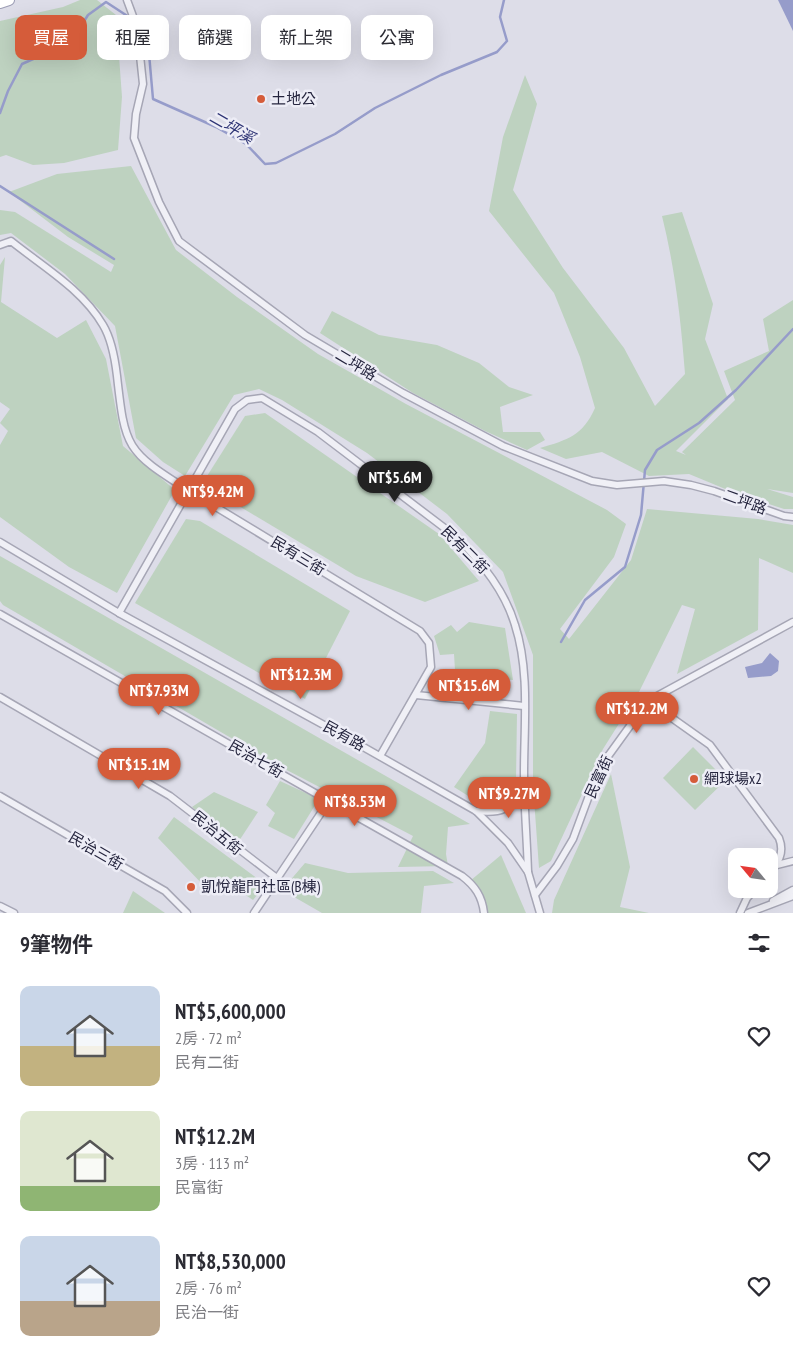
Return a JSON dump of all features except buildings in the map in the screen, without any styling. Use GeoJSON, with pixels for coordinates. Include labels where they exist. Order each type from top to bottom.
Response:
{"type":"FeatureCollection","features":[{"type":"Feature","properties":{"kind":"main road"},"geometry":{"type":"LineString","coordinates":[[0,3],[9,0]]}},
{"type":"Feature","properties":{"kind":"street","name":"二坪路"},"geometry":{"type":"LineString","coordinates":[[127,0],[137,27],[143,84],[136,114],[134,138],[159,202],[179,241],[305,335],[403,394],[503,446],[592,481],[617,484],[664,481],[691,485],[714,491],[784,516],[793,517]]}},
{"type":"Feature","properties":{"kind":"street","name":"民有三街"},"geometry":{"type":"LineString","coordinates":[[0,245],[11,241],[85,299],[104,325],[114,355],[122,424],[130,444],[151,466],[420,631],[429,643],[431,667],[380,756]]}},
{"type":"Feature","properties":{"kind":"street","name":"民有二街"},"geometry":{"type":"LineString","coordinates":[[119,614],[235,409],[247,400],[262,398],[318,432],[459,540],[494,580],[515,624],[521,648],[528,872]]}},
{"type":"Feature","properties":{"kind":"street","name":"民有路"},"geometry":{"type":"LineString","coordinates":[[0,542],[119,614],[380,756],[476,811],[508,843],[528,872],[540,913]]}},
{"type":"Feature","properties":{"kind":"street","name":"民治七街"},"geometry":{"type":"LineString","coordinates":[[0,614],[462,876],[476,887],[483,904],[484,913]]}},
{"type":"Feature","properties":{"kind":"street","name":"民富街"},"geometry":{"type":"LineString","coordinates":[[535,895],[557,866],[573,839],[597,774],[648,701],[793,622]]}},
{"type":"Feature","properties":{"kind":"street"},"geometry":{"type":"LineString","coordinates":[[416,695],[524,706]]}},
{"type":"Feature","properties":{"kind":"street","name":"民治五街"},"geometry":{"type":"LineString","coordinates":[[0,697],[170,796],[278,879]]}},
{"type":"Feature","properties":{"kind":"street"},"geometry":{"type":"LineString","coordinates":[[648,701],[710,745],[779,838],[782,847],[778,861]]}},
{"type":"Feature","properties":{"kind":"street"},"geometry":{"type":"LineString","coordinates":[[476,811],[494,813],[505,810],[516,800],[524,788]]}},
{"type":"Feature","properties":{"kind":"street","name":"民治三街"},"geometry":{"type":"LineString","coordinates":[[0,796],[165,891],[187,913]]}},
{"type":"Feature","properties":{"kind":"street"},"geometry":{"type":"LineString","coordinates":[[254,913],[329,801]]}},
{"type":"Feature","properties":{"kind":"street"},"geometry":{"type":"LineString","coordinates":[[778,865],[793,860]]}},
{"type":"Feature","properties":{"kind":"street"},"geometry":{"type":"LineString","coordinates":[[761,908],[793,890]]}},
{"type":"Feature","properties":{"kind":"street"},"geometry":{"type":"LineString","coordinates":[[748,913],[793,896]]}},
{"type":"Feature","properties":{"kind":"street"},"geometry":{"type":"LineString","coordinates":[[740,913],[747,898]]}},
{"type":"Feature","properties":{"kind":"street"},"geometry":{"type":"LineString","coordinates":[[0,906],[14,913]]}},
{"type":"Feature","properties":{"kind":"green space"},"geometry":{"type":"Polygon","coordinates":[[[80,0],[97,0],[116,15],[97,15],[97,60],[119,60],[122,97],[118,150],[64,163],[33,165],[6,155],[0,157],[0,21],[15,18],[15,60],[87,60],[87,15],[27,15],[63,7],[80,0]]]}},
{"type":"Feature","properties":{"kind":"green space"},"geometry":{"type":"Polygon","coordinates":[[[525,75],[537,104],[513,190],[563,268],[624,348],[655,406],[685,374],[677,295],[671,255],[662,216],[682,212],[713,304],[705,339],[728,399],[676,451],[686,455],[682,452],[735,400],[724,371],[769,351],[763,319],[793,300],[793,493],[767,489],[793,497],[793,509],[784,509],[735,493],[689,474],[649,476],[602,452],[566,459],[540,448],[574,435],[585,425],[595,408],[580,357],[554,293],[489,211],[503,137],[525,75]]]}},
{"type":"Feature","properties":{"kind":"green space"},"geometry":{"type":"Polygon","coordinates":[[[131,166],[176,250],[237,297],[318,354],[406,404],[607,510],[626,524],[614,557],[560,629],[569,639],[631,560],[647,509],[758,519],[793,525],[793,573],[759,558],[758,630],[677,674],[695,609],[682,605],[639,692],[603,749],[551,861],[539,868],[533,785],[533,655],[503,572],[447,514],[367,453],[282,400],[259,389],[234,395],[185,476],[163,462],[136,438],[115,326],[65,274],[11,233],[0,235],[0,210],[15,212],[111,272],[114,265],[68,237],[9,192],[57,174],[131,166]]]}},
{"type":"Feature","properties":{"kind":"green space"},"geometry":{"type":"Polygon","coordinates":[[[5,257],[1,302],[57,338],[86,320],[106,359],[123,446],[175,490],[117,593],[69,567],[0,517],[0,445],[8,431],[0,423],[10,409],[0,402],[0,265],[5,257]]]}},
{"type":"Feature","properties":{"kind":"green space"},"geometry":{"type":"Polygon","coordinates":[[[332,311],[379,335],[437,345],[479,363],[509,387],[533,395],[500,407],[503,432],[540,432],[545,440],[527,450],[485,431],[413,393],[320,333],[332,311]]]}},
{"type":"Feature","properties":{"kind":"green space"},"geometry":{"type":"Polygon","coordinates":[[[265,413],[439,534],[479,581],[425,602],[356,576],[202,484],[245,416],[265,413]]]}},
{"type":"Feature","properties":{"kind":"green space"},"geometry":{"type":"Polygon","coordinates":[[[186,519],[200,521],[350,611],[305,699],[135,603],[186,519]]]}},
{"type":"Feature","properties":{"kind":"green space"},"geometry":{"type":"Polygon","coordinates":[[[0,556],[470,824],[448,827],[446,854],[448,866],[398,867],[413,836],[281,767],[3,605],[0,601],[0,556]]]}},
{"type":"Feature","properties":{"kind":"green space"},"geometry":{"type":"Polygon","coordinates":[[[469,622],[505,628],[513,680],[469,675],[469,671],[455,670],[454,654],[440,655],[434,636],[451,625],[457,632],[469,622]]]}},
{"type":"Feature","properties":{"kind":"green space"},"geometry":{"type":"Polygon","coordinates":[[[490,711],[517,714],[516,780],[510,790],[502,797],[481,804],[454,787],[485,743],[490,711]]]}},
{"type":"Feature","properties":{"kind":"green space","name":"網球場x2"},"geometry":{"type":"Polygon","coordinates":[[[693,747],[726,780],[695,810],[663,778],[693,747]]]}},
{"type":"Feature","properties":{"kind":"green space"},"geometry":{"type":"Polygon","coordinates":[[[611,774],[630,867],[620,907],[649,913],[552,913],[554,900],[611,774]]]}},
{"type":"Feature","properties":{"kind":"green space"},"geometry":{"type":"Polygon","coordinates":[[[280,781],[319,799],[294,839],[268,826],[275,813],[266,805],[280,781]]]}},
{"type":"Feature","properties":{"kind":"green space"},"geometry":{"type":"Polygon","coordinates":[[[214,792],[258,812],[237,844],[192,807],[214,792]]]}},
{"type":"Feature","properties":{"kind":"green space"},"geometry":{"type":"Polygon","coordinates":[[[174,817],[266,885],[253,900],[220,878],[206,888],[158,838],[174,817]]]}},
{"type":"Feature","properties":{"kind":"green space"},"geometry":{"type":"Polygon","coordinates":[[[501,855],[526,913],[485,913],[470,881],[501,855]]]}},
{"type":"Feature","properties":{"kind":"green space"},"geometry":{"type":"Polygon","coordinates":[[[305,863],[348,873],[433,871],[454,883],[424,886],[421,913],[322,913],[282,890],[305,863]]]}},
{"type":"Feature","properties":{"kind":"green space"},"geometry":{"type":"Polygon","coordinates":[[[133,891],[165,913],[123,913],[133,891]]]}},
{"type":"Feature","properties":{"kind":"water"},"geometry":{"type":"Polygon","coordinates":[[[778,0],[793,0],[793,31],[778,0]]]}},
{"type":"Feature","properties":{"kind":"water"},"geometry":{"type":"Polygon","coordinates":[[[770,653],[779,661],[778,671],[771,676],[748,678],[745,667],[762,663],[770,653]]]}},
{"type":"Feature","properties":{"kind":"waterway","name":"二坪溪"},"geometry":{"type":"LineString","coordinates":[[150,60],[153,99],[216,127],[246,144],[265,164],[276,163],[335,134],[375,108],[441,75],[497,52],[507,41],[500,17],[504,0]]}},
{"type":"Feature","properties":{"kind":"waterway","name":"二坪溪"},"geometry":{"type":"LineString","coordinates":[[0,113],[8,91],[22,64],[71,42],[88,15],[106,2],[126,15]]}},
{"type":"Feature","properties":{"kind":"waterway"},"geometry":{"type":"LineString","coordinates":[[0,186],[114,259]]}},
{"type":"Feature","properties":{"kind":"waterway"},"geometry":{"type":"LineString","coordinates":[[561,642],[585,600],[625,567],[641,515],[645,470],[657,450],[699,423],[736,390],[793,329]]}},
{"type":"Feature","properties":{"kind":"place","name":"土地公"},"geometry":{"type":"Point","coordinates":[261,99]}},
{"type":"Feature","properties":{"kind":"place","name":"網球場x2"},"geometry":{"type":"Point","coordinates":[694,779]}},
{"type":"Feature","properties":{"kind":"place","name":"凱悅龍門社區(B棟)"},"geometry":{"type":"Point","coordinates":[191,887]}}]}
